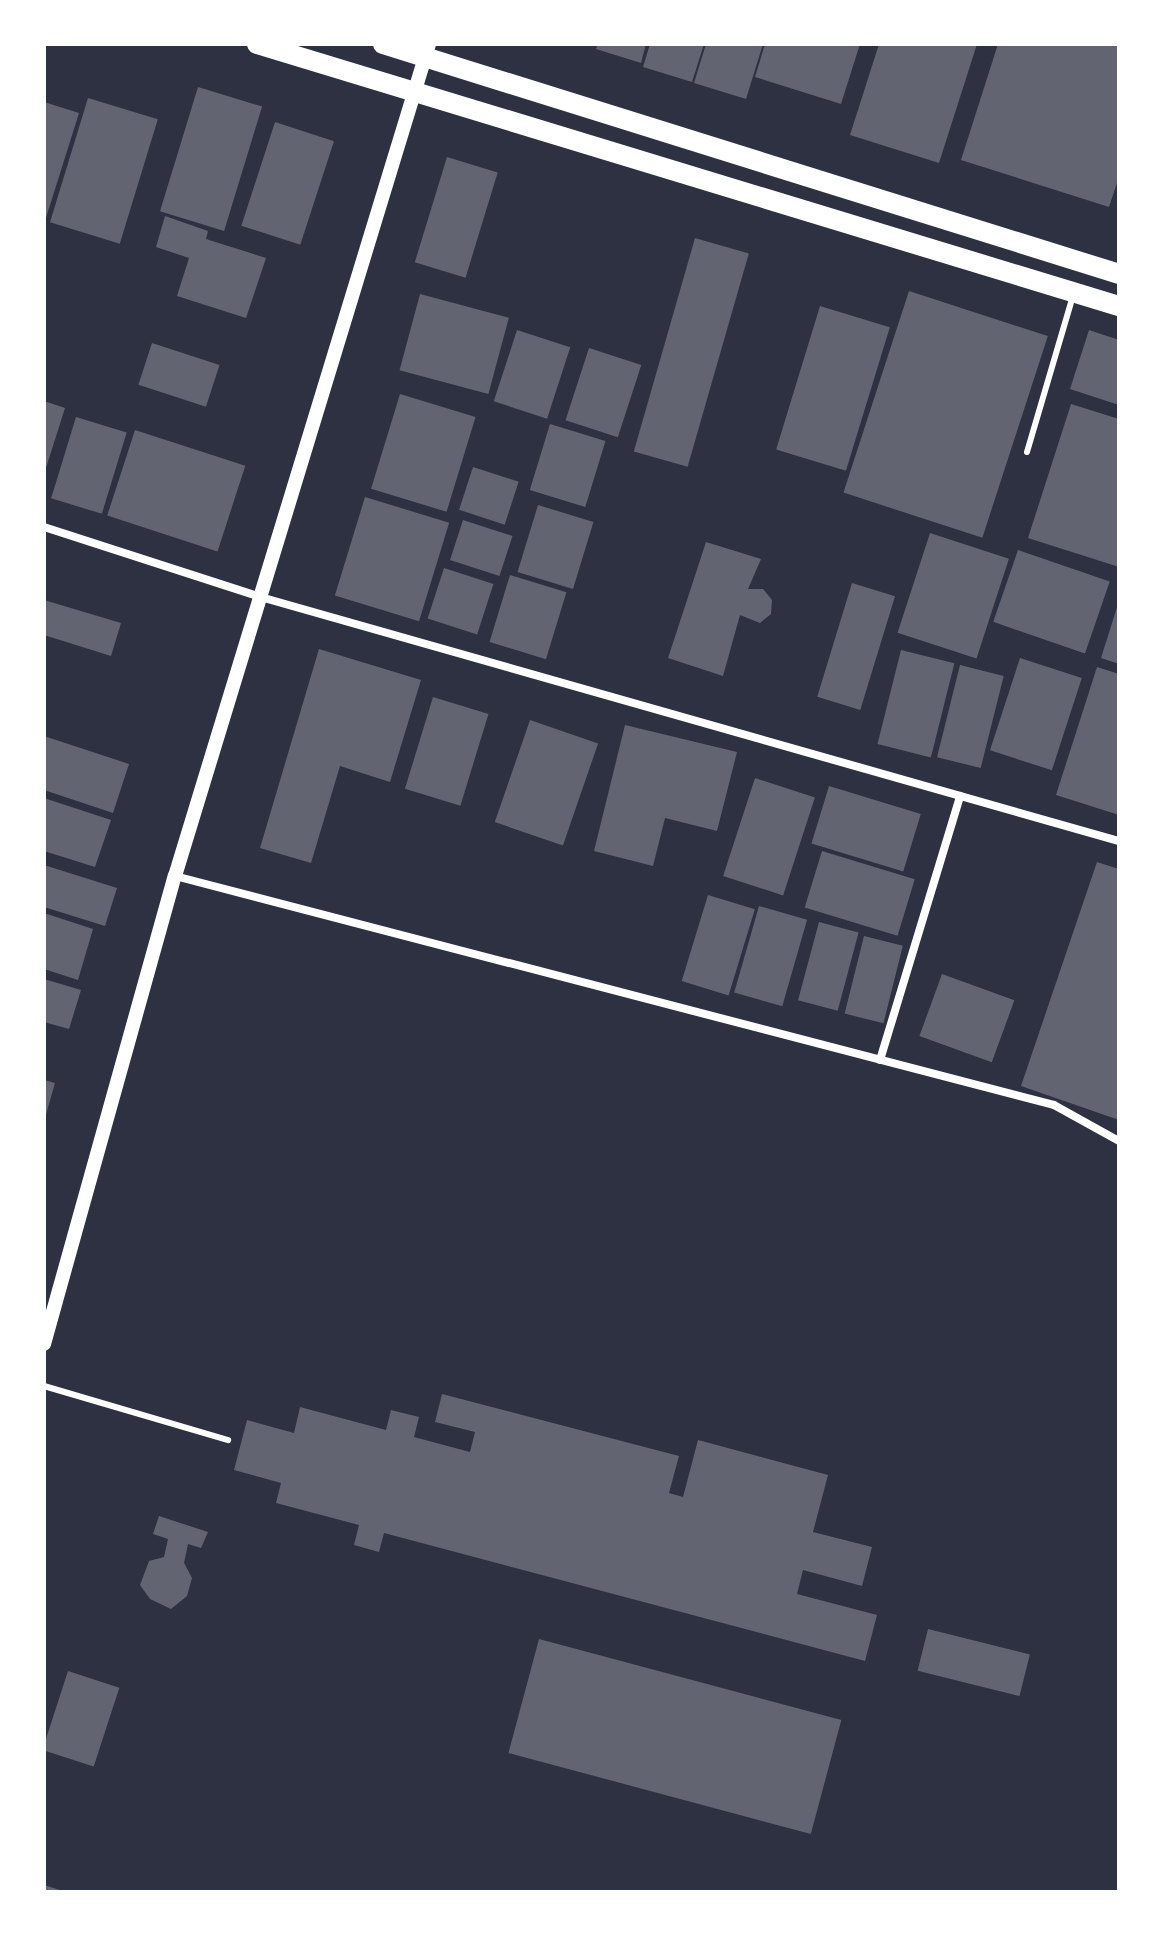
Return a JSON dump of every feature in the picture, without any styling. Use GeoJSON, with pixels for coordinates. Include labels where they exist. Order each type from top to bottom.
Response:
{"type":"FeatureCollection","features":[{"type":"Feature","properties":{"kind":"main road"},"geometry":{"type":"LineString","coordinates":[[257,44],[1119,306]]}},
{"type":"Feature","properties":{"kind":"main road"},"geometry":{"type":"LineString","coordinates":[[383,44],[427,51],[1119,274]]}},
{"type":"Feature","properties":{"kind":"street"},"geometry":{"type":"LineString","coordinates":[[44,1344],[175,876],[264,598],[427,51]]}},
{"type":"Feature","properties":{"kind":"street"},"geometry":{"type":"LineString","coordinates":[[44,527],[264,598],[1119,841]]}},
{"type":"Feature","properties":{"kind":"street"},"geometry":{"type":"LineString","coordinates":[[880,1060],[960,796]]}},
{"type":"Feature","properties":{"kind":"street"},"geometry":{"type":"LineString","coordinates":[[175,876],[1054,1105],[1119,1141]]}},
{"type":"Feature","properties":{"kind":"lane"},"geometry":{"type":"LineString","coordinates":[[1027,452],[1074,292]]}},
{"type":"Feature","properties":{"kind":"lane"},"geometry":{"type":"LineString","coordinates":[[44,1386],[228,1440]]}},
{"type":"Feature","properties":{"kind":"building"},"geometry":{"type":"Polygon","coordinates":[[[598,44],[646,44],[641,63],[596,49],[598,44]]]}},
{"type":"Feature","properties":{"kind":"building"},"geometry":{"type":"Polygon","coordinates":[[[650,44],[704,44],[692,82],[643,67],[650,44]]]}},
{"type":"Feature","properties":{"kind":"building"},"geometry":{"type":"Polygon","coordinates":[[[706,44],[763,44],[746,99],[694,83],[706,44]]]}},
{"type":"Feature","properties":{"kind":"building"},"geometry":{"type":"Polygon","coordinates":[[[765,44],[860,44],[841,104],[755,77],[765,44]]]}},
{"type":"Feature","properties":{"kind":"building"},"geometry":{"type":"Polygon","coordinates":[[[879,44],[977,44],[939,163],[850,135],[879,44]]]}},
{"type":"Feature","properties":{"kind":"building"},"geometry":{"type":"Polygon","coordinates":[[[998,44],[1119,44],[1119,177],[1109,207],[961,160],[998,44]]]}},
{"type":"Feature","properties":{"kind":"building"},"geometry":{"type":"Polygon","coordinates":[[[198,87],[262,107],[224,231],[160,211],[198,87]]]}},
{"type":"Feature","properties":{"kind":"building"},"geometry":{"type":"Polygon","coordinates":[[[88,98],[158,119],[120,244],[50,222],[88,98]]]}},
{"type":"Feature","properties":{"kind":"building"},"geometry":{"type":"Polygon","coordinates":[[[44,102],[79,113],[45,221],[44,221],[44,102]]]}},
{"type":"Feature","properties":{"kind":"building"},"geometry":{"type":"Polygon","coordinates":[[[275,122],[334,141],[300,245],[241,226],[275,122]]]}},
{"type":"Feature","properties":{"kind":"building"},"geometry":{"type":"Polygon","coordinates":[[[447,157],[498,172],[466,278],[415,262],[447,157]]]}},
{"type":"Feature","properties":{"kind":"building"},"geometry":{"type":"Polygon","coordinates":[[[165,216],[208,231],[206,239],[266,258],[246,318],[177,296],[189,258],[156,247],[165,216]]]}},
{"type":"Feature","properties":{"kind":"building"},"geometry":{"type":"Polygon","coordinates":[[[695,238],[749,253],[688,467],[634,451],[695,238]]]}},
{"type":"Feature","properties":{"kind":"building"},"geometry":{"type":"Polygon","coordinates":[[[909,291],[1048,336],[982,538],[843,493],[909,291]]]}},
{"type":"Feature","properties":{"kind":"building"},"geometry":{"type":"Polygon","coordinates":[[[420,294],[509,318],[488,394],[400,370],[420,294]]]}},
{"type":"Feature","properties":{"kind":"building"},"geometry":{"type":"Polygon","coordinates":[[[820,306],[890,327],[846,471],[776,449],[820,306]]]}},
{"type":"Feature","properties":{"kind":"building"},"geometry":{"type":"Polygon","coordinates":[[[517,330],[570,347],[547,419],[494,401],[517,330]]]}},
{"type":"Feature","properties":{"kind":"building"},"geometry":{"type":"Polygon","coordinates":[[[1089,330],[1119,340],[1119,405],[1070,389],[1089,330]]]}},
{"type":"Feature","properties":{"kind":"building"},"geometry":{"type":"Polygon","coordinates":[[[152,343],[220,365],[206,407],[138,385],[152,343]]]}},
{"type":"Feature","properties":{"kind":"building"},"geometry":{"type":"Polygon","coordinates":[[[589,348],[641,365],[618,437],[566,420],[589,348]]]}},
{"type":"Feature","properties":{"kind":"building"},"geometry":{"type":"Polygon","coordinates":[[[400,394],[476,417],[447,512],[371,489],[400,394]]]}},
{"type":"Feature","properties":{"kind":"building"},"geometry":{"type":"Polygon","coordinates":[[[44,401],[65,408],[45,471],[44,471],[44,401]]]}},
{"type":"Feature","properties":{"kind":"building"},"geometry":{"type":"Polygon","coordinates":[[[1071,404],[1119,419],[1119,567],[1028,538],[1071,404]]]}},
{"type":"Feature","properties":{"kind":"building"},"geometry":{"type":"Polygon","coordinates":[[[76,417],[127,432],[102,514],[51,498],[76,417]]]}},
{"type":"Feature","properties":{"kind":"building"},"geometry":{"type":"Polygon","coordinates":[[[550,424],[605,441],[585,507],[530,490],[550,424]]]}},
{"type":"Feature","properties":{"kind":"building"},"geometry":{"type":"Polygon","coordinates":[[[135,430],[245,466],[218,551],[107,516],[135,430]]]}},
{"type":"Feature","properties":{"kind":"building"},"geometry":{"type":"Polygon","coordinates":[[[473,467],[519,482],[505,525],[459,510],[473,467]]]}},
{"type":"Feature","properties":{"kind":"building"},"geometry":{"type":"Polygon","coordinates":[[[365,497],[449,523],[419,621],[335,595],[365,497]]]}},
{"type":"Feature","properties":{"kind":"building"},"geometry":{"type":"Polygon","coordinates":[[[538,505],[593,522],[573,589],[518,572],[538,505]]]}},
{"type":"Feature","properties":{"kind":"building"},"geometry":{"type":"Polygon","coordinates":[[[463,520],[512,536],[499,576],[450,560],[463,520]]]}},
{"type":"Feature","properties":{"kind":"building"},"geometry":{"type":"Polygon","coordinates":[[[930,533],[1009,559],[976,659],[898,633],[930,533]]]}},
{"type":"Feature","properties":{"kind":"building"},"geometry":{"type":"Polygon","coordinates":[[[706,542],[761,559],[748,589],[763,589],[772,600],[771,614],[760,623],[740,615],[723,676],[668,658],[706,542]]]}},
{"type":"Feature","properties":{"kind":"building"},"geometry":{"type":"Polygon","coordinates":[[[1018,550],[1110,582],[1085,653],[993,622],[1018,550]]]}},
{"type":"Feature","properties":{"kind":"building"},"geometry":{"type":"Polygon","coordinates":[[[444,568],[493,584],[477,634],[428,618],[444,568]]]}},
{"type":"Feature","properties":{"kind":"building"},"geometry":{"type":"Polygon","coordinates":[[[510,575],[566,592],[546,659],[490,642],[510,575]]]}},
{"type":"Feature","properties":{"kind":"building"},"geometry":{"type":"Polygon","coordinates":[[[852,583],[895,596],[860,710],[817,697],[852,583]]]}},
{"type":"Feature","properties":{"kind":"building"},"geometry":{"type":"Polygon","coordinates":[[[44,600],[121,623],[111,656],[44,635],[44,600]]]}},
{"type":"Feature","properties":{"kind":"building"},"geometry":{"type":"Polygon","coordinates":[[[1119,605],[1119,664],[1101,658],[1119,605]]]}},
{"type":"Feature","properties":{"kind":"building"},"geometry":{"type":"Polygon","coordinates":[[[319,649],[421,680],[390,782],[340,766],[311,863],[260,848],[319,649]]]}},
{"type":"Feature","properties":{"kind":"building"},"geometry":{"type":"Polygon","coordinates":[[[901,650],[954,663],[931,757],[878,744],[901,650]]]}},
{"type":"Feature","properties":{"kind":"building"},"geometry":{"type":"Polygon","coordinates":[[[1020,658],[1082,678],[1052,770],[990,750],[1020,658]]]}},
{"type":"Feature","properties":{"kind":"building"},"geometry":{"type":"Polygon","coordinates":[[[960,665],[1004,676],[981,768],[937,757],[960,665]]]}},
{"type":"Feature","properties":{"kind":"building"},"geometry":{"type":"Polygon","coordinates":[[[1097,667],[1119,674],[1119,815],[1056,795],[1097,667]]]}},
{"type":"Feature","properties":{"kind":"building"},"geometry":{"type":"Polygon","coordinates":[[[433,697],[488,714],[460,806],[405,789],[433,697]]]}},
{"type":"Feature","properties":{"kind":"building"},"geometry":{"type":"Polygon","coordinates":[[[530,720],[598,743],[563,846],[495,822],[530,720]]]}},
{"type":"Feature","properties":{"kind":"building"},"geometry":{"type":"Polygon","coordinates":[[[625,725],[737,752],[717,831],[665,818],[653,866],[594,851],[625,725]]]}},
{"type":"Feature","properties":{"kind":"building"},"geometry":{"type":"Polygon","coordinates":[[[44,736],[129,764],[113,813],[44,790],[44,736]]]}},
{"type":"Feature","properties":{"kind":"building"},"geometry":{"type":"Polygon","coordinates":[[[755,778],[815,797],[783,895],[723,876],[755,778]]]}},
{"type":"Feature","properties":{"kind":"building"},"geometry":{"type":"Polygon","coordinates":[[[829,786],[921,814],[903,871],[811,843],[829,786]]]}},
{"type":"Feature","properties":{"kind":"building"},"geometry":{"type":"Polygon","coordinates":[[[44,798],[111,820],[95,867],[44,851],[44,798]]]}},
{"type":"Feature","properties":{"kind":"building"},"geometry":{"type":"Polygon","coordinates":[[[822,851],[915,879],[898,936],[805,907],[822,851]]]}},
{"type":"Feature","properties":{"kind":"building"},"geometry":{"type":"Polygon","coordinates":[[[1097,862],[1119,869],[1119,1120],[1021,1086],[1097,862]]]}},
{"type":"Feature","properties":{"kind":"building"},"geometry":{"type":"Polygon","coordinates":[[[44,865],[117,888],[105,926],[44,907],[44,865]]]}},
{"type":"Feature","properties":{"kind":"building"},"geometry":{"type":"Polygon","coordinates":[[[708,895],[755,909],[729,995],[682,981],[708,895]]]}},
{"type":"Feature","properties":{"kind":"building"},"geometry":{"type":"Polygon","coordinates":[[[759,906],[807,920],[782,1006],[734,993],[759,906]]]}},
{"type":"Feature","properties":{"kind":"building"},"geometry":{"type":"Polygon","coordinates":[[[44,913],[93,929],[78,980],[44,969],[44,913]]]}},
{"type":"Feature","properties":{"kind":"building"},"geometry":{"type":"Polygon","coordinates":[[[819,922],[859,933],[838,1011],[798,1000],[819,922]]]}},
{"type":"Feature","properties":{"kind":"building"},"geometry":{"type":"Polygon","coordinates":[[[864,936],[903,946],[883,1023],[845,1014],[864,936]]]}},
{"type":"Feature","properties":{"kind":"building"},"geometry":{"type":"Polygon","coordinates":[[[942,974],[1014,1000],[992,1062],[919,1036],[942,974]]]}},
{"type":"Feature","properties":{"kind":"building"},"geometry":{"type":"Polygon","coordinates":[[[44,979],[81,990],[69,1029],[44,1022],[44,979]]]}},
{"type":"Feature","properties":{"kind":"building"},"geometry":{"type":"Polygon","coordinates":[[[44,1080],[55,1083],[45,1118],[44,1118],[44,1080]]]}},
{"type":"Feature","properties":{"kind":"building"},"geometry":{"type":"Polygon","coordinates":[[[442,1394],[679,1456],[669,1493],[683,1497],[698,1440],[828,1475],[813,1532],[872,1547],[862,1586],[803,1570],[797,1594],[877,1615],[865,1661],[384,1533],[379,1552],[354,1545],[359,1525],[276,1503],[281,1483],[234,1470],[247,1420],[294,1433],[300,1407],[386,1430],[391,1410],[419,1417],[414,1437],[470,1452],[475,1432],[435,1422],[442,1394]]]}},
{"type":"Feature","properties":{"kind":"building"},"geometry":{"type":"Polygon","coordinates":[[[159,1516],[208,1532],[201,1548],[188,1544],[184,1563],[192,1578],[187,1596],[171,1609],[150,1599],[140,1585],[149,1561],[164,1557],[168,1539],[153,1534],[159,1516]]]}},
{"type":"Feature","properties":{"kind":"building"},"geometry":{"type":"Polygon","coordinates":[[[928,1629],[1030,1654],[1019,1696],[918,1671],[928,1629]]]}},
{"type":"Feature","properties":{"kind":"building"},"geometry":{"type":"Polygon","coordinates":[[[539,1639],[841,1720],[811,1834],[508,1753],[539,1639]]]}},
{"type":"Feature","properties":{"kind":"building"},"geometry":{"type":"Polygon","coordinates":[[[68,1671],[119,1688],[94,1767],[44,1750],[68,1671]]]}},
{"type":"Feature","properties":{"kind":"building"},"geometry":{"type":"Polygon","coordinates":[[[44,1885],[63,1891],[63,1892],[44,1892],[44,1885]]]}}]}
